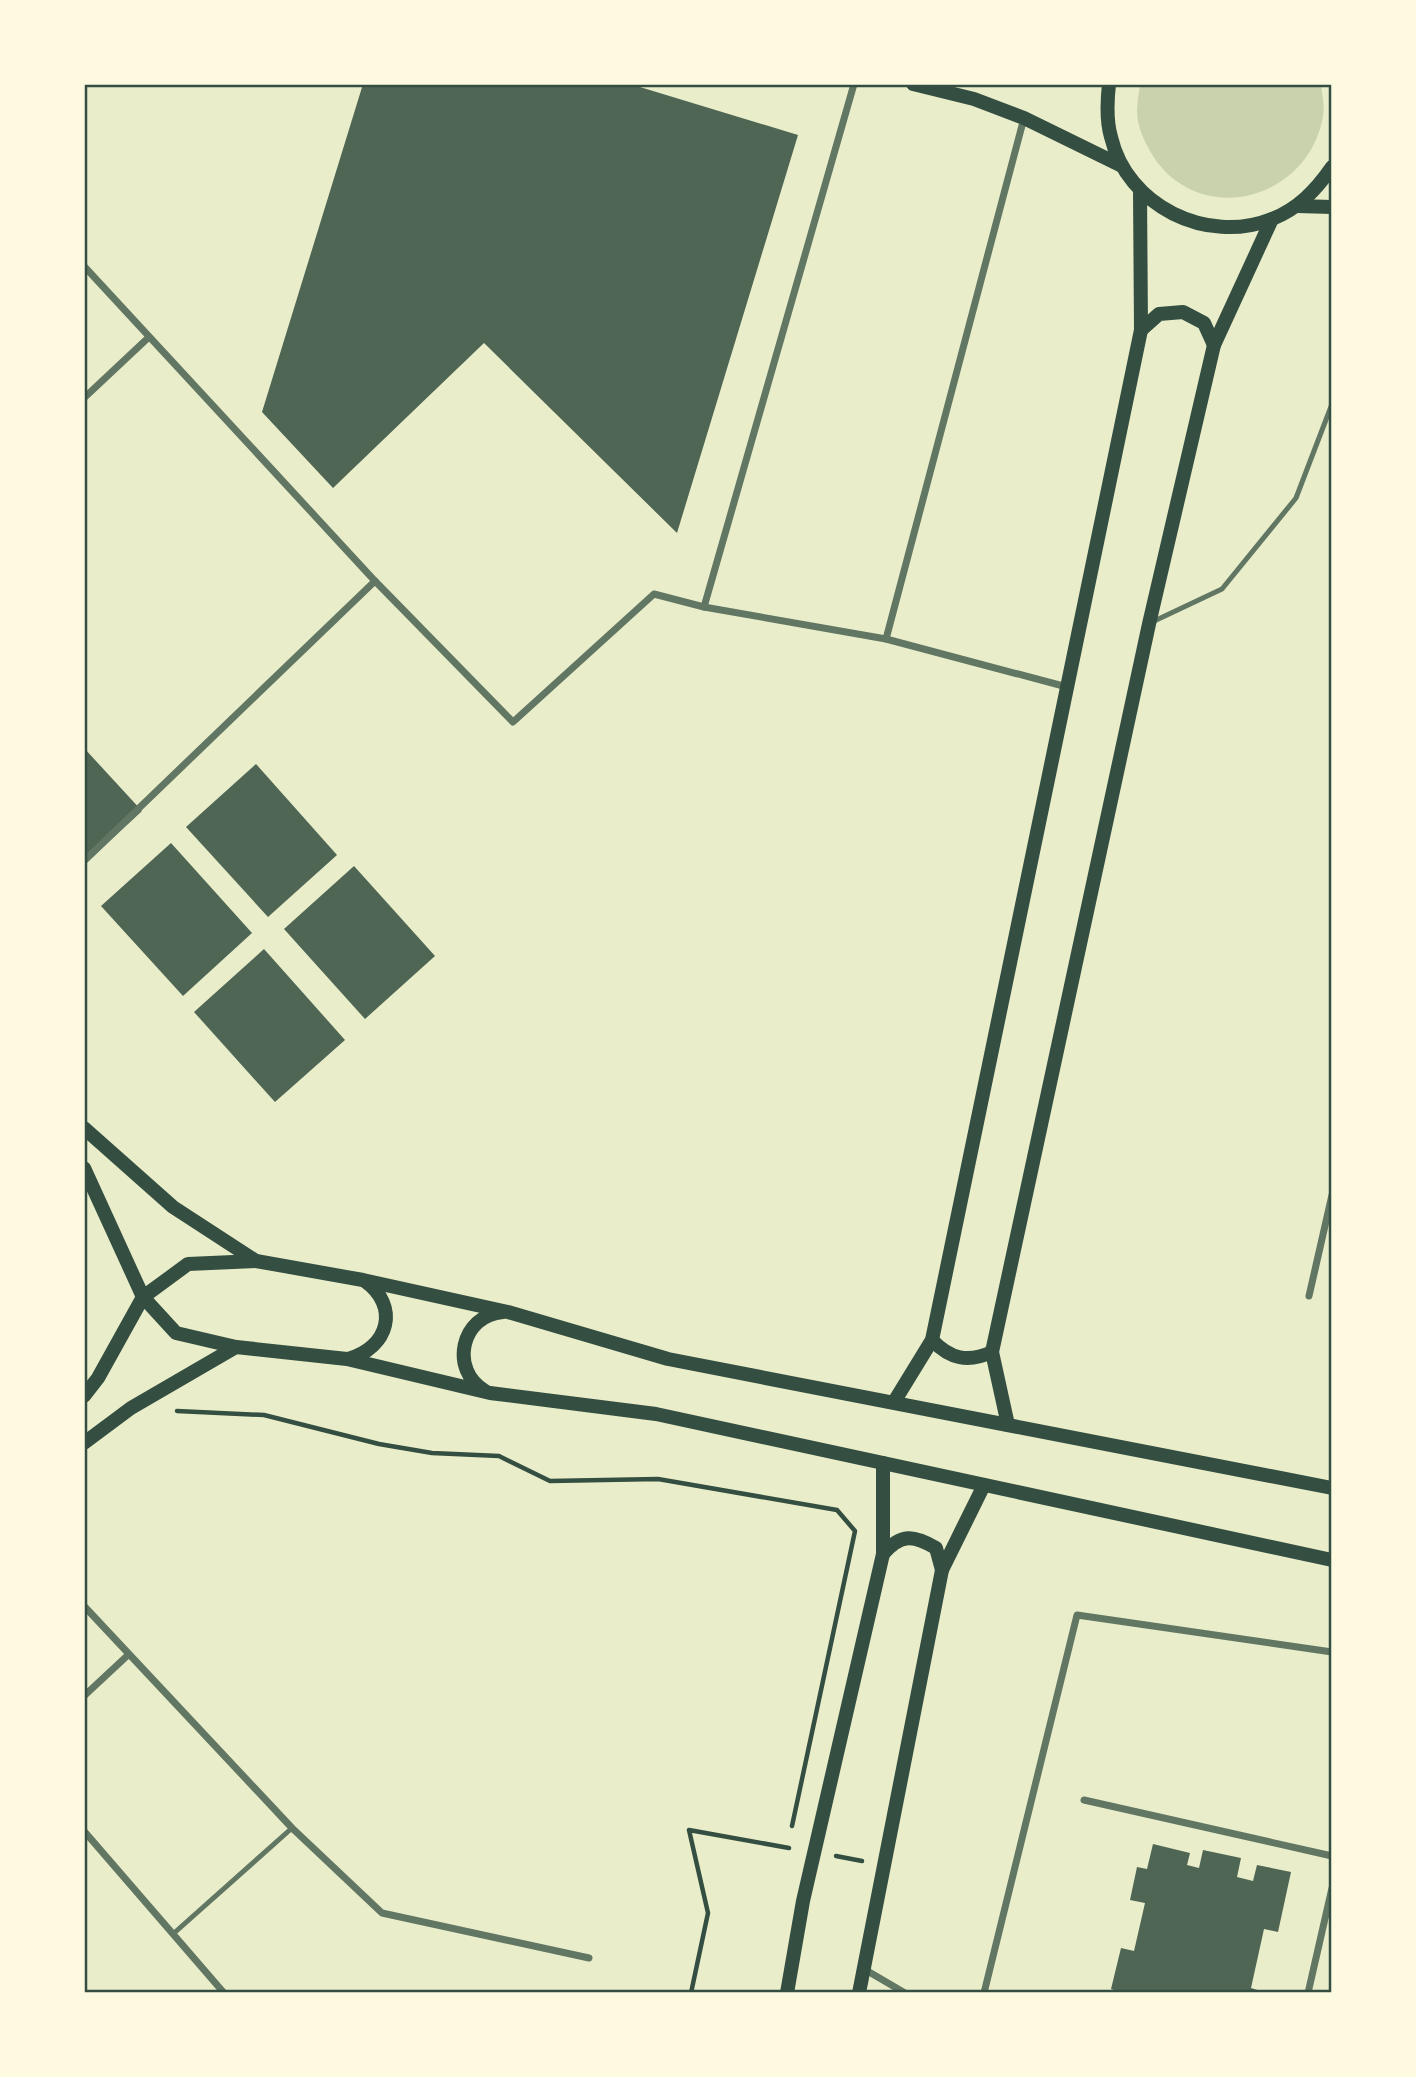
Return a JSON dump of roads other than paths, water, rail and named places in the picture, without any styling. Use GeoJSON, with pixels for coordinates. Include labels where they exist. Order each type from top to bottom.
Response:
{"type":"FeatureCollection","features":[{"type":"Feature","properties":{"kind":"main road"},"geometry":{"type":"LineString","coordinates":[[913,84],[974,99],[1024,118],[1122,166]]}},
{"type":"Feature","properties":{"kind":"main road"},"geometry":{"type":"LineString","coordinates":[[1109,84],[1107,108],[1111,138],[1122,166],[1140,190],[1162,208],[1188,221],[1216,227],[1272,219],[1297,206],[1318,187],[1332,167]]}},
{"type":"Feature","properties":{"kind":"main road"},"geometry":{"type":"LineString","coordinates":[[894,1402],[932,1340],[1141,330],[1140,190]]}},
{"type":"Feature","properties":{"kind":"main road"},"geometry":{"type":"LineString","coordinates":[[1297,206],[1332,206]]}},
{"type":"Feature","properties":{"kind":"main road"},"geometry":{"type":"LineString","coordinates":[[1008,1425],[992,1352],[1149,624],[1214,345],[1272,219]]}},
{"type":"Feature","properties":{"kind":"main road"},"geometry":{"type":"LineString","coordinates":[[1141,330],[1159,314],[1183,312],[1204,323],[1214,345]]}},
{"type":"Feature","properties":{"kind":"main road"},"geometry":{"type":"LineString","coordinates":[[84,1128],[173,1207],[256,1261]]}},
{"type":"Feature","properties":{"kind":"main road"},"geometry":{"type":"LineString","coordinates":[[84,1168],[143,1297],[176,1333],[236,1347],[347,1359],[490,1393],[656,1415],[1332,1560]]}},
{"type":"Feature","properties":{"kind":"main road"},"geometry":{"type":"LineString","coordinates":[[84,1396],[98,1378],[143,1297],[188,1264],[256,1261],[363,1280],[508,1312],[667,1359],[1332,1488]]}},
{"type":"Feature","properties":{"kind":"main road"},"geometry":{"type":"LineString","coordinates":[[347,1359],[372,1349],[381,1338],[386,1325],[386,1311],[382,1299],[374,1287],[363,1280]]}},
{"type":"Feature","properties":{"kind":"main road"},"geometry":{"type":"LineString","coordinates":[[490,1393],[478,1387],[464,1365],[466,1338],[482,1318],[508,1312]]}},
{"type":"Feature","properties":{"kind":"main road"},"geometry":{"type":"LineString","coordinates":[[932,1340],[941,1350],[966,1360],[992,1352]]}},
{"type":"Feature","properties":{"kind":"main road"},"geometry":{"type":"LineString","coordinates":[[84,1443],[131,1408],[236,1347]]}},
{"type":"Feature","properties":{"kind":"main road"},"geometry":{"type":"LineString","coordinates":[[787,1993],[815,1853],[883,1554],[883,1463]]}},
{"type":"Feature","properties":{"kind":"main road"},"geometry":{"type":"LineString","coordinates":[[859,1993],[942,1570],[984,1485]]}},
{"type":"Feature","properties":{"kind":"main road"},"geometry":{"type":"LineString","coordinates":[[883,1554],[892,1544],[905,1538],[919,1538],[936,1548],[942,1570]]}},
{"type":"Feature","properties":{"kind":"street"},"geometry":{"type":"LineString","coordinates":[[704,607],[855,84]]}},
{"type":"Feature","properties":{"kind":"street"},"geometry":{"type":"LineString","coordinates":[[886,639],[1024,118]]}},
{"type":"Feature","properties":{"kind":"street"},"geometry":{"type":"LineString","coordinates":[[84,266],[375,581],[513,722],[654,594],[704,607],[886,639],[1067,687]]}},
{"type":"Feature","properties":{"kind":"street"},"geometry":{"type":"LineString","coordinates":[[84,398],[149,337]]}},
{"type":"Feature","properties":{"kind":"street"},"geometry":{"type":"LineString","coordinates":[[84,861],[375,581]]}},
{"type":"Feature","properties":{"kind":"street"},"geometry":{"type":"LineString","coordinates":[[1309,1296],[1332,1195]]}},
{"type":"Feature","properties":{"kind":"street"},"geometry":{"type":"LineString","coordinates":[[84,1606],[292,1828],[382,1913],[589,1958]]}},
{"type":"Feature","properties":{"kind":"street"},"geometry":{"type":"LineString","coordinates":[[984,1993],[1077,1615],[1332,1652]]}},
{"type":"Feature","properties":{"kind":"street"},"geometry":{"type":"LineString","coordinates":[[84,1696],[128,1655]]}},
{"type":"Feature","properties":{"kind":"street"},"geometry":{"type":"LineString","coordinates":[[1083,1800],[1332,1856]]}},
{"type":"Feature","properties":{"kind":"street"},"geometry":{"type":"LineString","coordinates":[[84,1831],[224,1993]]}},
{"type":"Feature","properties":{"kind":"street"},"geometry":{"type":"LineString","coordinates":[[1308,1993],[1332,1888]]}},
{"type":"Feature","properties":{"kind":"street"},"geometry":{"type":"LineString","coordinates":[[864,1969],[905,1993]]}},
{"type":"Feature","properties":{"kind":"lane"},"geometry":{"type":"LineString","coordinates":[[1149,624],[1222,589],[1296,498],[1332,404]]}},
{"type":"Feature","properties":{"kind":"lane"},"geometry":{"type":"LineString","coordinates":[[173,1934],[292,1828]]}}]}
